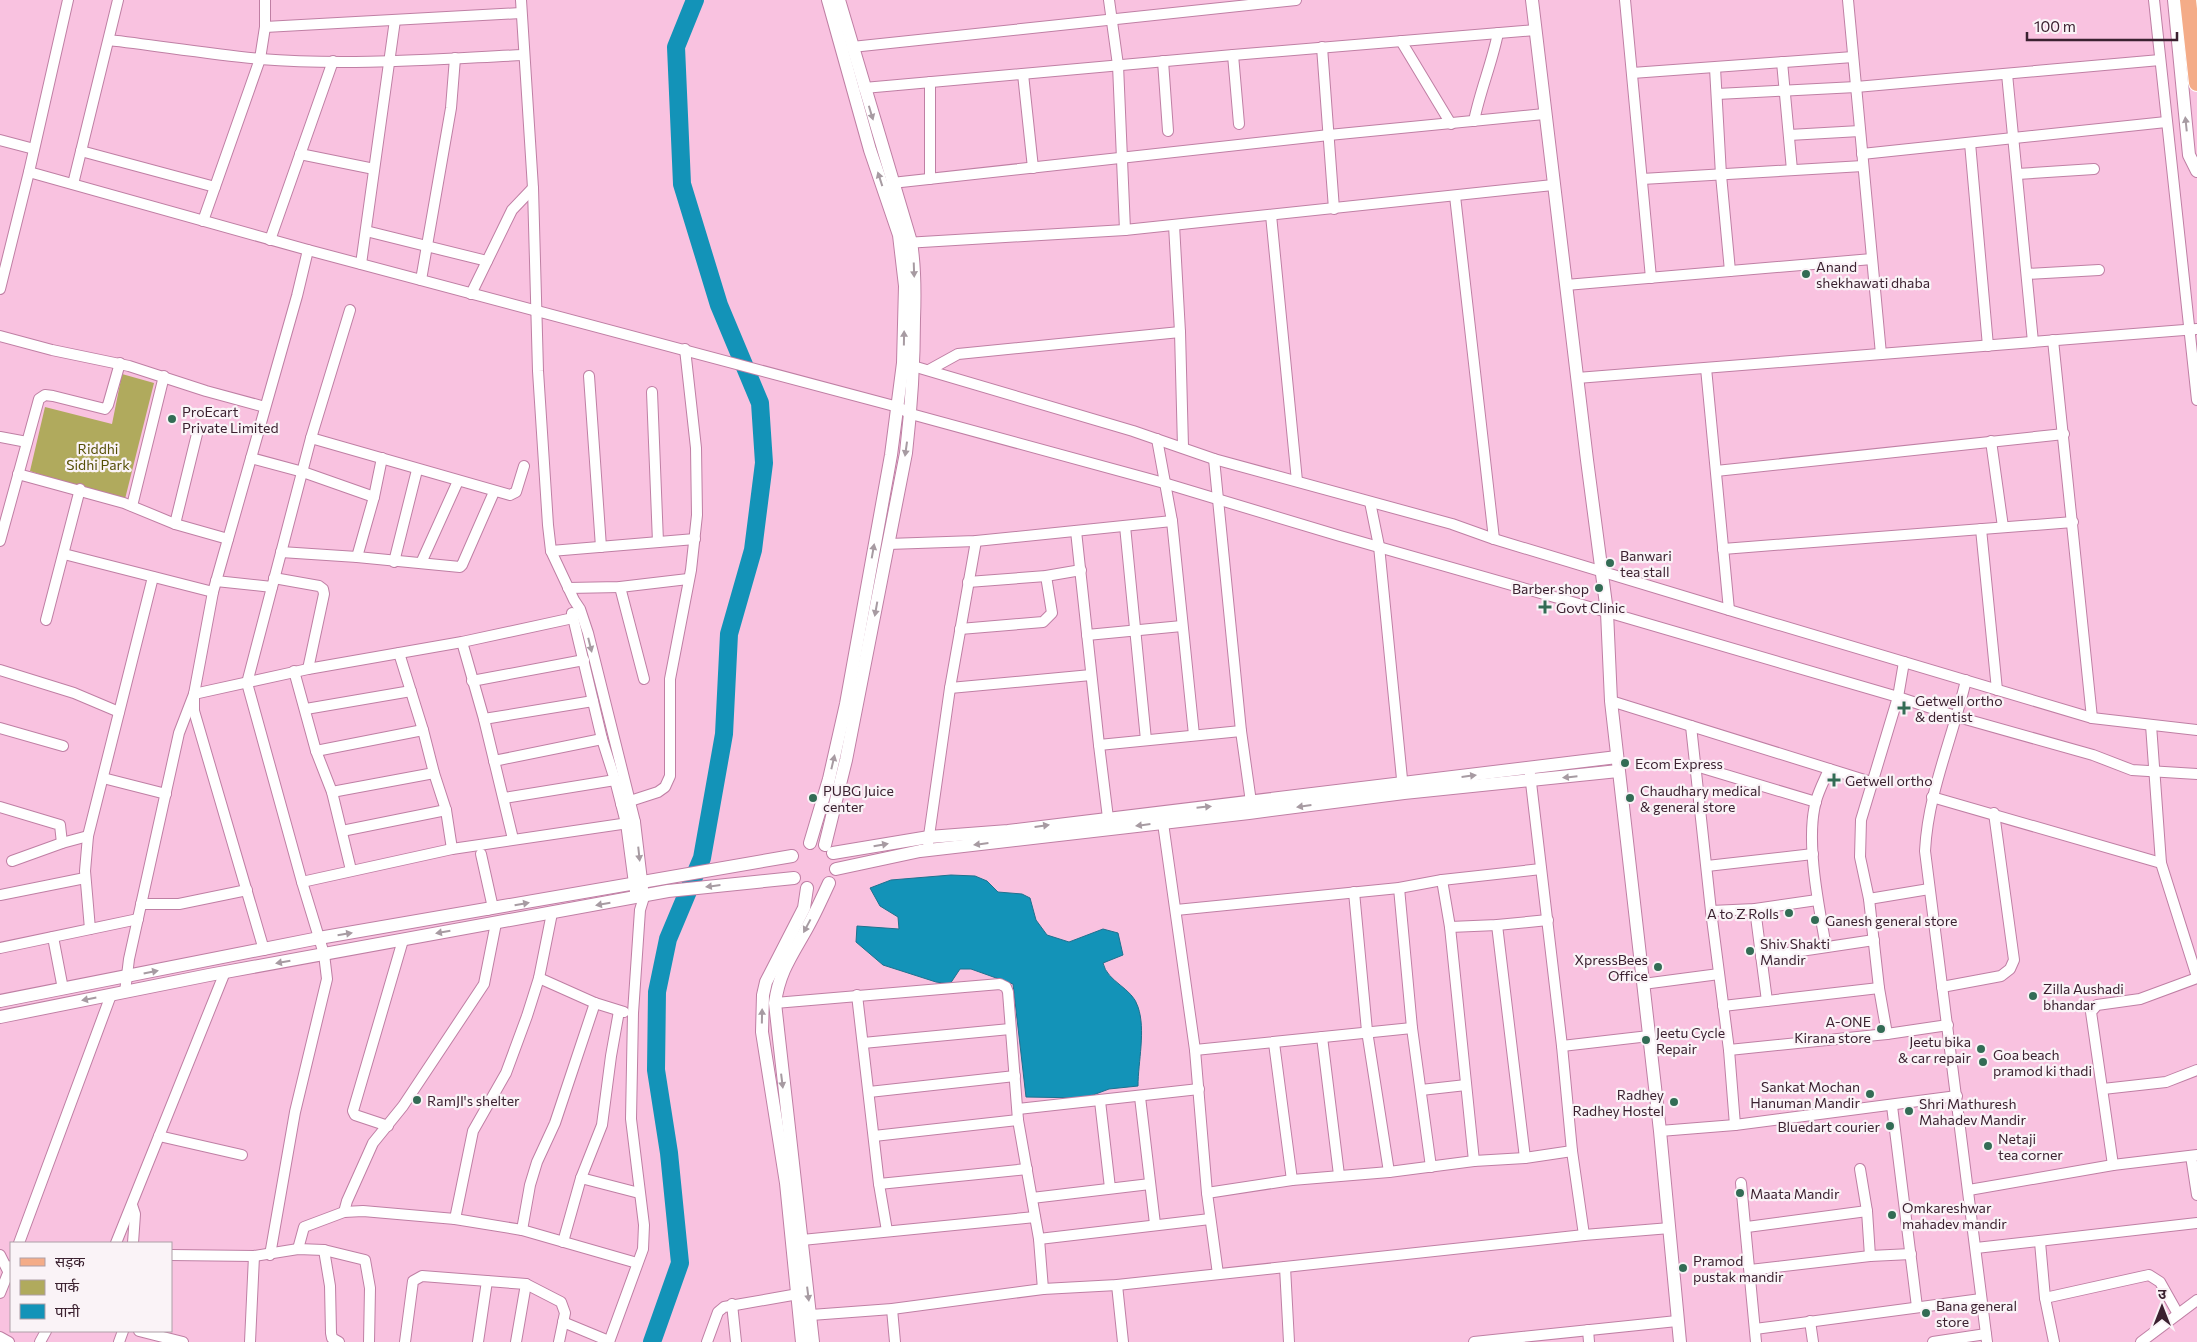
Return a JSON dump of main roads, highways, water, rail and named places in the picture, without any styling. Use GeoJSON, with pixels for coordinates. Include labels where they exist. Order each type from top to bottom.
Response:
{"type":"FeatureCollection","features":[{"type":"Feature","properties":{"kind":"main road"},"geometry":{"type":"LineString","coordinates":[[2188,0],[2197,83]]}},
{"type":"Feature","properties":{"kind":"water"},"geometry":{"type":"Polygon","coordinates":[[[951,875],[975,876],[987,881],[998,892],[1022,894],[1030,898],[1036,920],[1047,935],[1069,942],[1103,929],[1118,933],[1123,955],[1103,963],[1105,970],[1131,995],[1138,1007],[1142,1036],[1138,1086],[1109,1089],[1085,1098],[1026,1097],[1013,984],[971,969],[960,969],[950,984],[936,982],[883,965],[856,942],[857,926],[899,929],[898,917],[880,906],[870,888],[891,880],[951,875]]]}},
{"type":"Feature","properties":{"kind":"waterway"},"geometry":{"type":"LineString","coordinates":[[652,1342],[680,1263],[669,1153],[656,1070],[657,992],[668,939],[702,858],[724,734],[729,634],[753,550],[764,463],[760,403],[719,305],[682,184],[676,47],[695,0]]}},
{"type":"Feature","properties":{"kind":"place","name":"Anand shekhawati dhaba"},"geometry":{"type":"Point","coordinates":[1806,274]}},
{"type":"Feature","properties":{"kind":"place","name":"ProEcart Private Limited"},"geometry":{"type":"Point","coordinates":[172,419]}},
{"type":"Feature","properties":{"kind":"place","name":"Banwari tea stall"},"geometry":{"type":"Point","coordinates":[1610,563]}},
{"type":"Feature","properties":{"kind":"place","name":"Barber shop"},"geometry":{"type":"Point","coordinates":[1599,588]}},
{"type":"Feature","properties":{"kind":"place","name":"Govt Clinic"},"geometry":{"type":"Point","coordinates":[1545,607]}},
{"type":"Feature","properties":{"kind":"place","name":"Getwell ortho & dentist"},"geometry":{"type":"Point","coordinates":[1904,708]}},
{"type":"Feature","properties":{"kind":"place","name":"Ecom Express"},"geometry":{"type":"Point","coordinates":[1625,763]}},
{"type":"Feature","properties":{"kind":"place","name":"Getwell ortho"},"geometry":{"type":"Point","coordinates":[1834,780]}},
{"type":"Feature","properties":{"kind":"place","name":"PUBG Juice center"},"geometry":{"type":"Point","coordinates":[813,798]}},
{"type":"Feature","properties":{"kind":"place","name":"Chaudhary medical & general store"},"geometry":{"type":"Point","coordinates":[1630,798]}},
{"type":"Feature","properties":{"kind":"place","name":"A to Z Rolls"},"geometry":{"type":"Point","coordinates":[1789,913]}},
{"type":"Feature","properties":{"kind":"place","name":"Ganesh general store"},"geometry":{"type":"Point","coordinates":[1815,920]}},
{"type":"Feature","properties":{"kind":"place","name":"Shiv Shakti Mandir"},"geometry":{"type":"Point","coordinates":[1750,951]}},
{"type":"Feature","properties":{"kind":"place","name":"XpressBees Office"},"geometry":{"type":"Point","coordinates":[1658,967]}},
{"type":"Feature","properties":{"kind":"place","name":"Zilla Aushadi bhandar"},"geometry":{"type":"Point","coordinates":[2033,996]}},
{"type":"Feature","properties":{"kind":"place","name":"A-ONE Kirana store"},"geometry":{"type":"Point","coordinates":[1881,1029]}},
{"type":"Feature","properties":{"kind":"place","name":"Jeetu Cycle Repair"},"geometry":{"type":"Point","coordinates":[1646,1040]}},
{"type":"Feature","properties":{"kind":"place","name":"Jeetu bika & car repair"},"geometry":{"type":"Point","coordinates":[1981,1049]}},
{"type":"Feature","properties":{"kind":"place","name":"Goa beach pramod ki thadi"},"geometry":{"type":"Point","coordinates":[1983,1062]}},
{"type":"Feature","properties":{"kind":"place","name":"Sankat Mochan Hanuman Mandir"},"geometry":{"type":"Point","coordinates":[1870,1094]}},
{"type":"Feature","properties":{"kind":"place","name":"RamJI's shelter"},"geometry":{"type":"Point","coordinates":[417,1100]}},
{"type":"Feature","properties":{"kind":"place","name":"Radhey Radhey Hostel"},"geometry":{"type":"Point","coordinates":[1674,1102]}},
{"type":"Feature","properties":{"kind":"place","name":"Shri Mathuresh Mahadev Mandir"},"geometry":{"type":"Point","coordinates":[1909,1111]}},
{"type":"Feature","properties":{"kind":"place","name":"Bluedart courier"},"geometry":{"type":"Point","coordinates":[1890,1126]}},
{"type":"Feature","properties":{"kind":"place","name":"Netaji tea corner"},"geometry":{"type":"Point","coordinates":[1988,1146]}},
{"type":"Feature","properties":{"kind":"place","name":"Maata Mandir"},"geometry":{"type":"Point","coordinates":[1740,1193]}},
{"type":"Feature","properties":{"kind":"place","name":"Omkareshwar mahadev mandir"},"geometry":{"type":"Point","coordinates":[1892,1215]}},
{"type":"Feature","properties":{"kind":"place","name":"Pramod pustak mandir"},"geometry":{"type":"Point","coordinates":[1683,1268]}},
{"type":"Feature","properties":{"kind":"place","name":"Bana general store"},"geometry":{"type":"Point","coordinates":[1926,1313]}},
{"type":"Feature","properties":{"kind":"park label","name":"Riddhi Sidhi Park"},"geometry":{"type":"Point","coordinates":[98,456]}}]}
